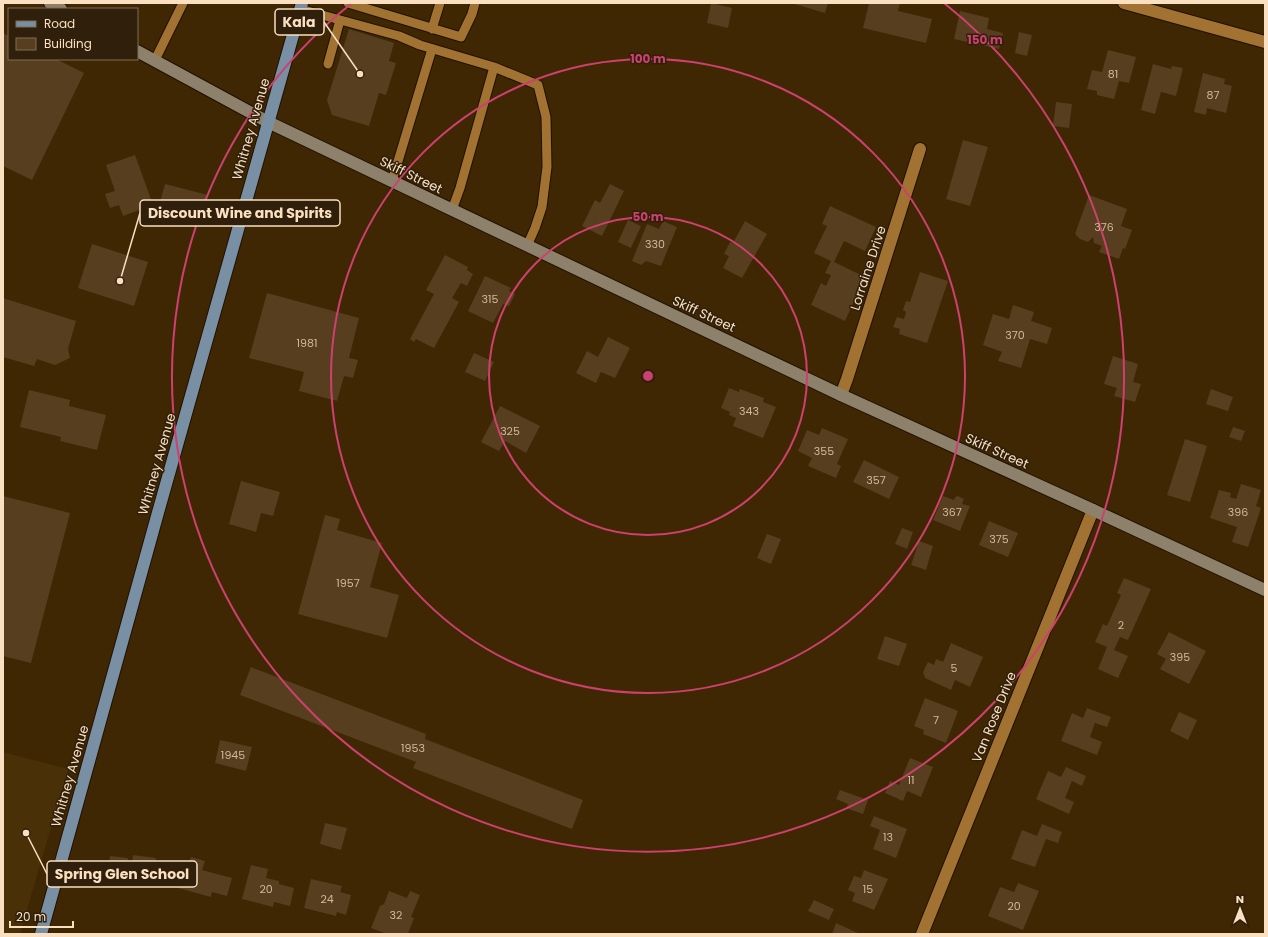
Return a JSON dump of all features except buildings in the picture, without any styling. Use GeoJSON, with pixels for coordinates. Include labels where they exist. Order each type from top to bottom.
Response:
{"type":"FeatureCollection","features":[{"type":"Feature","properties":{"kind":"main road"},"geometry":{"type":"LineString","coordinates":[[50,3],[59,8]]}},
{"type":"Feature","properties":{"kind":"main road","name":"Whitney Avenue"},"geometry":{"type":"LineString","coordinates":[[42,934],[301,6]]}},
{"type":"Feature","properties":{"kind":"main road","name":"Skiff Street"},"geometry":{"type":"LineString","coordinates":[[138,51],[268,122],[527,246],[841,395],[1265,590]]}},
{"type":"Feature","properties":{"kind":"street"},"geometry":{"type":"LineString","coordinates":[[1124,3],[1265,42]]}},
{"type":"Feature","properties":{"kind":"street","name":"Lorraine Drive"},"geometry":{"type":"LineString","coordinates":[[841,395],[848,379],[920,149]]}},
{"type":"Feature","properties":{"kind":"street","name":"Van Rose Drive"},"geometry":{"type":"LineString","coordinates":[[922,934],[1093,510]]}},
{"type":"Feature","properties":{"kind":"lane"},"geometry":{"type":"LineString","coordinates":[[155,60],[182,3]]}},
{"type":"Feature","properties":{"kind":"lane"},"geometry":{"type":"LineString","coordinates":[[348,3],[461,37],[472,14],[475,3]]}},
{"type":"Feature","properties":{"kind":"lane"},"geometry":{"type":"LineString","coordinates":[[432,29],[440,3]]}},
{"type":"Feature","properties":{"kind":"lane"},"geometry":{"type":"LineString","coordinates":[[301,6],[340,20],[399,36],[432,49],[494,67],[538,85],[546,117],[547,167],[542,207],[527,246]]}},
{"type":"Feature","properties":{"kind":"lane"},"geometry":{"type":"LineString","coordinates":[[328,64],[340,20]]}},
{"type":"Feature","properties":{"kind":"lane"},"geometry":{"type":"LineString","coordinates":[[392,181],[432,49]]}},
{"type":"Feature","properties":{"kind":"lane"},"geometry":{"type":"LineString","coordinates":[[452,210],[460,188],[494,67]]}},
{"type":"Feature","properties":{"kind":"shaded area"},"geometry":{"type":"Polygon","coordinates":[[[3,752],[68,769],[20,934],[3,934],[3,752]]]}},
{"type":"Feature","properties":{"kind":"place","name":"Kala"},"geometry":{"type":"Point","coordinates":[360,74]}},
{"type":"Feature","properties":{"kind":"place","name":"Discount Wine and Spirits"},"geometry":{"type":"Point","coordinates":[120,281]}},
{"type":"Feature","properties":{"kind":"place","name":"Spring Glen School"},"geometry":{"type":"Point","coordinates":[26,833]}}]}
